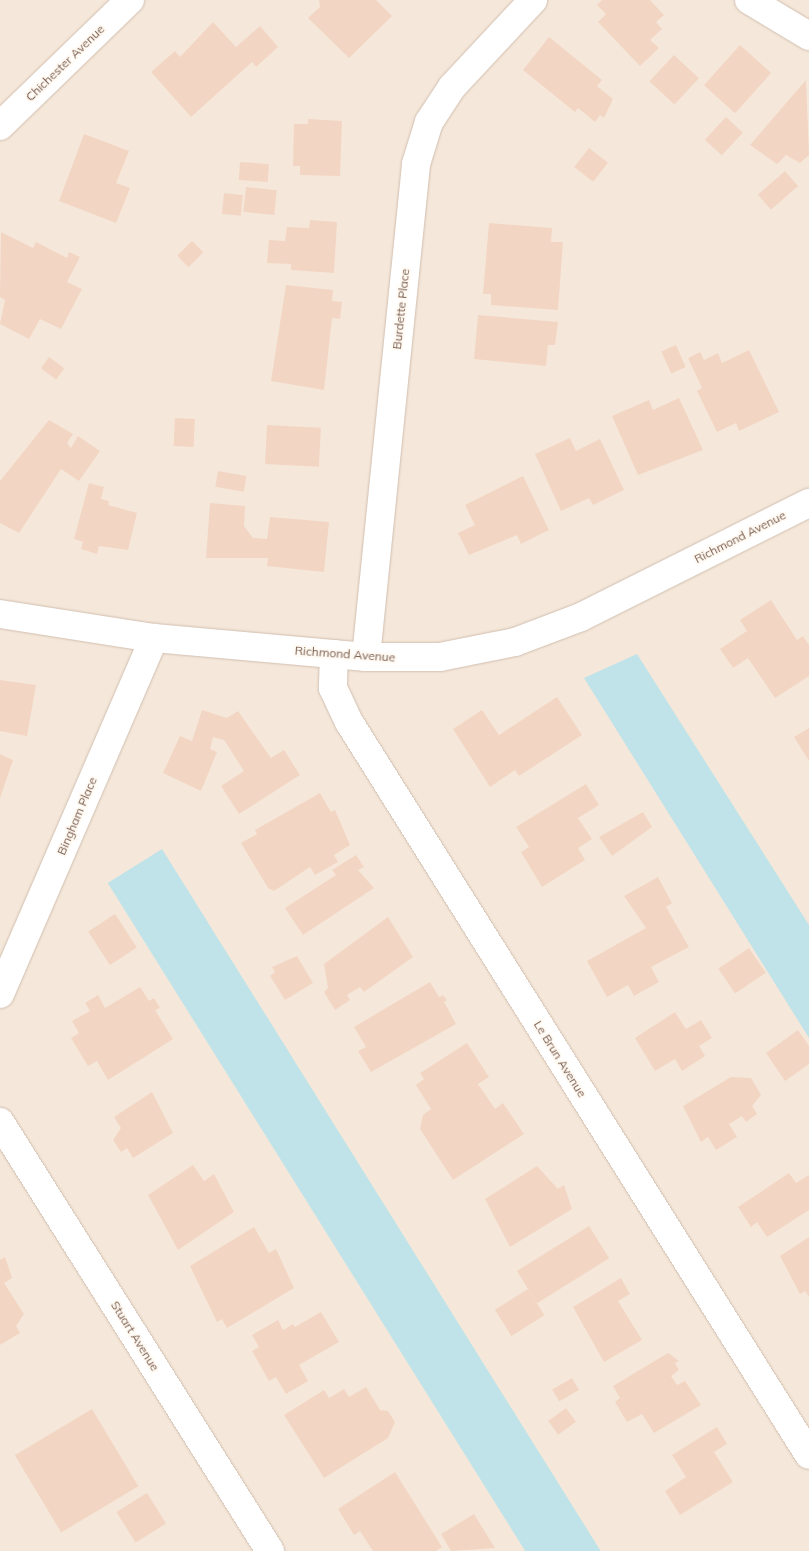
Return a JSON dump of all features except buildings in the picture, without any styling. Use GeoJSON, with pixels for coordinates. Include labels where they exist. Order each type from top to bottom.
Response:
{"type":"FeatureCollection","features":[{"type":"Feature","properties":{"kind":"street","name":"Chichester Avenue"},"geometry":{"type":"LineString","coordinates":[[0,126],[130,0]]}},
{"type":"Feature","properties":{"kind":"street","name":"Burdette Place"},"geometry":{"type":"LineString","coordinates":[[366,657],[416,164],[429,122],[452,87],[533,0]]}},
{"type":"Feature","properties":{"kind":"street"},"geometry":{"type":"LineString","coordinates":[[749,0],[809,36]]}},
{"type":"Feature","properties":{"kind":"street","name":"Richmond Avenue"},"geometry":{"type":"LineString","coordinates":[[0,614],[154,638],[366,657],[440,657],[514,642],[581,616],[809,504]]}},
{"type":"Feature","properties":{"kind":"street","name":"Bingham Place"},"geometry":{"type":"LineString","coordinates":[[0,994],[154,638]]}},
{"type":"Feature","properties":{"kind":"street","name":"Le Brun Avenue"},"geometry":{"type":"LineString","coordinates":[[334,654],[333,688],[349,722],[809,1455]]}},
{"type":"Feature","properties":{"kind":"street","name":"Stuart Avenue"},"geometry":{"type":"LineString","coordinates":[[0,1122],[270,1551]]}},
{"type":"Feature","properties":{"kind":"shaded area"},"geometry":{"type":"Polygon","coordinates":[[[0,0],[809,0],[809,1551],[0,1551],[0,0]]]}},
{"type":"Feature","properties":{"kind":"water"},"geometry":{"type":"Polygon","coordinates":[[[637,654],[809,925],[809,1038],[584,678],[637,654]]]}},
{"type":"Feature","properties":{"kind":"water"},"geometry":{"type":"Polygon","coordinates":[[[162,849],[601,1551],[525,1551],[108,883],[162,849]]]}}]}
